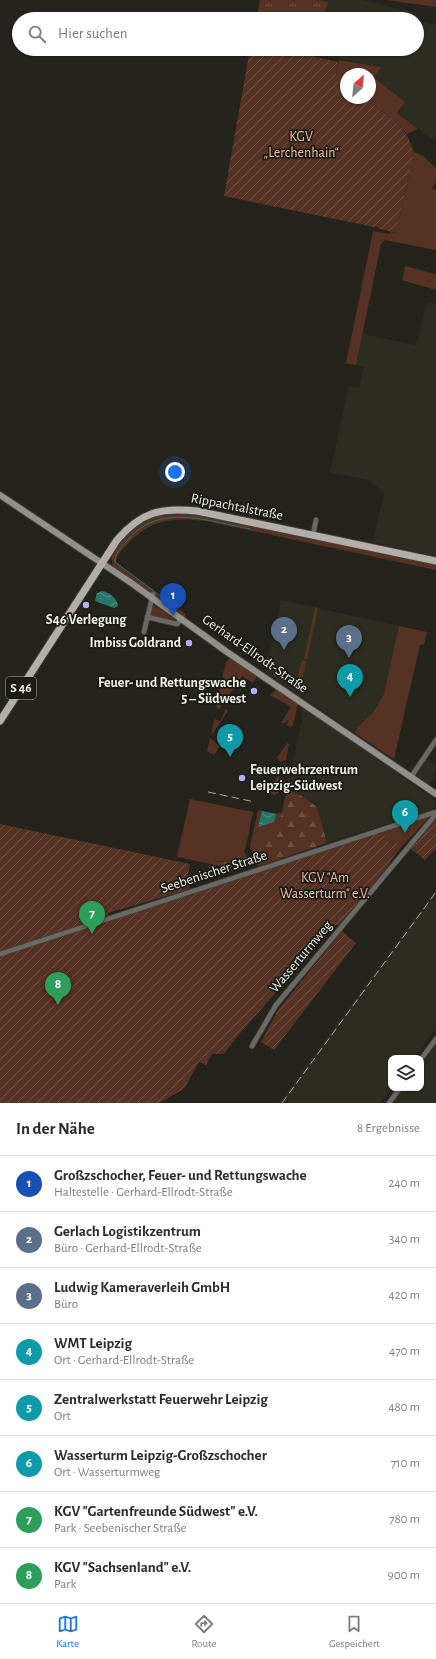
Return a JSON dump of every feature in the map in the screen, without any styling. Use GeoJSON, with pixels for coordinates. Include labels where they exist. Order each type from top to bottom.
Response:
{"type":"FeatureCollection","features":[{"type":"Feature","properties":{"kind":"main road","name":"Gerhard-Ellrodt-Straße"},"geometry":{"type":"LineString","coordinates":[[0,495],[152,596],[228,652],[436,794]]}},
{"type":"Feature","properties":{"kind":"main road","name":"Rippachtalstraße"},"geometry":{"type":"LineString","coordinates":[[0,721],[117,540],[137,520],[153,512],[167,509],[197,511],[436,561]]}},
{"type":"Feature","properties":{"kind":"street"},"geometry":{"type":"LineString","coordinates":[[313,535],[316,520]]}},
{"type":"Feature","properties":{"kind":"street"},"geometry":{"type":"LineString","coordinates":[[144,632],[152,596]]}},
{"type":"Feature","properties":{"kind":"street"},"geometry":{"type":"LineString","coordinates":[[147,618],[177,624],[182,618]]}},
{"type":"Feature","properties":{"kind":"street"},"geometry":{"type":"LineString","coordinates":[[411,777],[436,740]]}},
{"type":"Feature","properties":{"kind":"street","name":"Seebenischer Straße"},"geometry":{"type":"LineString","coordinates":[[0,954],[436,812]]}},
{"type":"Feature","properties":{"kind":"street","name":"Wasserturmweg"},"geometry":{"type":"LineString","coordinates":[[252,1046],[276,1005],[432,819],[436,812]]}},
{"type":"Feature","properties":{"kind":"street"},"geometry":{"type":"LineString","coordinates":[[424,1055],[436,1039]]}},
{"type":"Feature","properties":{"kind":"street"},"geometry":{"type":"LineString","coordinates":[[389,1103],[398,1091]]}},
{"type":"Feature","properties":{"kind":"shaded area"},"geometry":{"type":"Polygon","coordinates":[[[260,0],[362,0],[410,12],[257,12],[260,0]]]}},
{"type":"Feature","properties":{"kind":"shaded area"},"geometry":{"type":"Polygon","coordinates":[[[424,22],[436,25],[436,142],[397,113],[404,102],[376,80],[376,75],[381,67],[326,56],[424,56],[424,22]]]}},
{"type":"Feature","properties":{"kind":"shaded area"},"geometry":{"type":"Polygon","coordinates":[[[427,302],[436,304],[436,556],[373,542],[384,493],[369,480],[330,472],[349,386],[359,388],[364,367],[356,365],[363,334],[416,345],[427,302]]]}},
{"type":"Feature","properties":{"kind":"shaded area"},"geometry":{"type":"Polygon","coordinates":[[[281,600],[399,626],[384,694],[373,713],[358,727],[355,733],[265,672],[281,600]]]}},
{"type":"Feature","properties":{"kind":"shaded area"},"geometry":{"type":"Polygon","coordinates":[[[304,707],[436,801],[433,810],[327,843],[317,807],[302,796],[287,789],[302,719],[302,710],[304,707]]]}},
{"type":"Feature","properties":{"kind":"shaded area"},"geometry":{"type":"Polygon","coordinates":[[[426,759],[436,766],[436,771],[433,775],[435,777],[430,785],[416,775],[426,759]]]}},
{"type":"Feature","properties":{"kind":"shaded area"},"geometry":{"type":"Polygon","coordinates":[[[436,889],[436,1028],[416,1055],[388,1055],[389,1091],[380,1103],[279,1103],[436,889]]]}},
{"type":"Feature","properties":{"kind":"shaded area"},"geometry":{"type":"Polygon","coordinates":[[[436,1040],[436,1103],[391,1103],[400,1091],[424,1091],[424,1057],[436,1040]]]}},
{"type":"Feature","properties":{"kind":"green space"},"geometry":{"type":"Polygon","coordinates":[[[260,0],[320,0],[328,2],[325,12],[258,12],[260,0]]]}},
{"type":"Feature","properties":{"kind":"green space"},"geometry":{"type":"Polygon","coordinates":[[[387,0],[436,0],[436,7],[387,0]]]}},
{"type":"Feature","properties":{"kind":"green space","name":"KGV „Lerchenhain“"},"geometry":{"type":"Polygon","coordinates":[[[249,56],[311,56],[338,62],[335,80],[340,81],[340,104],[373,104],[398,123],[407,135],[414,152],[396,233],[380,229],[376,226],[374,227],[224,196],[249,56]]]}},
{"type":"Feature","properties":{"kind":"green space"},"geometry":{"type":"Polygon","coordinates":[[[339,60],[381,67],[376,75],[376,68],[340,68],[340,81],[335,80],[339,60]]]}},
{"type":"Feature","properties":{"kind":"green space"},"geometry":{"type":"Polygon","coordinates":[[[376,80],[405,102],[397,113],[418,129],[407,134],[398,123],[373,104],[376,104],[376,80]]]}},
{"type":"Feature","properties":{"kind":"green space"},"geometry":{"type":"Polygon","coordinates":[[[414,152],[423,156],[436,168],[436,182],[432,188],[436,190],[436,250],[385,240],[381,244],[356,365],[346,363],[373,231],[390,234],[391,232],[396,233],[414,152]]]}},
{"type":"Feature","properties":{"kind":"green space"},"geometry":{"type":"Polygon","coordinates":[[[405,266],[436,274],[436,290],[402,280],[405,266]]]}},
{"type":"Feature","properties":{"kind":"green space"},"geometry":{"type":"Polygon","coordinates":[[[191,512],[436,563],[436,570],[206,521],[183,519],[172,520],[153,525],[136,536],[120,553],[116,563],[186,614],[184,617],[113,567],[111,555],[119,543],[136,525],[161,513],[191,512]]]}},
{"type":"Feature","properties":{"kind":"green space"},"geometry":{"type":"Polygon","coordinates":[[[151,603],[175,619],[174,622],[149,616],[151,603]]]}},
{"type":"Feature","properties":{"kind":"green space"},"geometry":{"type":"Polygon","coordinates":[[[315,607],[318,608],[307,660],[304,659],[315,607]]]}},
{"type":"Feature","properties":{"kind":"green space"},"geometry":{"type":"Polygon","coordinates":[[[399,626],[427,632],[424,644],[420,645],[394,759],[355,733],[358,727],[373,713],[384,694],[399,626]]]}},
{"type":"Feature","properties":{"kind":"green space"},"geometry":{"type":"Polygon","coordinates":[[[230,658],[257,676],[253,683],[242,676],[235,686],[222,677],[226,662],[230,658]]]}},
{"type":"Feature","properties":{"kind":"green space"},"geometry":{"type":"Polygon","coordinates":[[[303,660],[306,661],[302,681],[297,679],[301,662],[303,660]]]}},
{"type":"Feature","properties":{"kind":"green space"},"geometry":{"type":"Polygon","coordinates":[[[222,680],[234,688],[222,705],[217,701],[222,680]]]}},
{"type":"Feature","properties":{"kind":"green space"},"geometry":{"type":"Polygon","coordinates":[[[277,689],[298,703],[293,725],[291,727],[286,725],[289,721],[288,720],[285,723],[281,723],[291,707],[270,695],[277,689]]]}},
{"type":"Feature","properties":{"kind":"green space"},"geometry":{"type":"Polygon","coordinates":[[[217,703],[221,706],[220,709],[216,708],[217,703]]]}},
{"type":"Feature","properties":{"kind":"green space"},"geometry":{"type":"Polygon","coordinates":[[[226,709],[228,711],[211,736],[214,719],[220,721],[226,709]]]}},
{"type":"Feature","properties":{"kind":"green space"},"geometry":{"type":"Polygon","coordinates":[[[210,738],[220,746],[214,755],[207,751],[210,738]]]}},
{"type":"Feature","properties":{"kind":"green space"},"geometry":{"type":"Polygon","coordinates":[[[287,743],[289,744],[286,760],[280,762],[277,758],[287,743]]]}},
{"type":"Feature","properties":{"kind":"green space"},"geometry":{"type":"Polygon","coordinates":[[[278,776],[282,780],[279,793],[274,795],[268,791],[278,776]]]}},
{"type":"Feature","properties":{"kind":"green space"},"geometry":{"type":"Polygon","coordinates":[[[287,789],[302,796],[317,807],[327,843],[271,862],[272,858],[259,862],[254,847],[276,839],[287,789]]]}},
{"type":"Feature","properties":{"kind":"green space"},"geometry":{"type":"Polygon","coordinates":[[[190,799],[253,812],[245,849],[240,856],[223,862],[215,861],[215,865],[177,857],[190,799]]]}},
{"type":"Feature","properties":{"kind":"green space"},"geometry":{"type":"Polygon","coordinates":[[[258,810],[278,814],[282,813],[271,862],[260,866],[255,864],[250,846],[258,810]]]}},
{"type":"Feature","properties":{"kind":"green space"},"geometry":{"type":"Polygon","coordinates":[[[432,814],[403,845],[388,841],[383,830],[432,814]]]}},
{"type":"Feature","properties":{"kind":"green space"},"geometry":{"type":"Polygon","coordinates":[[[436,817],[436,849],[425,860],[411,849],[436,817]]]}},
{"type":"Feature","properties":{"kind":"green space"},"geometry":{"type":"Polygon","coordinates":[[[0,824],[190,864],[187,880],[190,889],[108,913],[111,920],[383,830],[388,841],[403,845],[391,860],[390,864],[339,925],[335,925],[235,1039],[224,1054],[212,1054],[206,1065],[199,1062],[184,1089],[159,1103],[0,1103],[0,824]]]}},
{"type":"Feature","properties":{"kind":"green space"},"geometry":{"type":"Polygon","coordinates":[[[244,851],[249,862],[247,867],[239,870],[215,865],[215,861],[223,862],[231,860],[244,851]]]}},
{"type":"Feature","properties":{"kind":"green space","name":"KGV \"Am Wasserturm\" e.V."},"geometry":{"type":"Polygon","coordinates":[[[342,931],[356,943],[274,1050],[261,1042],[278,1010],[342,931]]]}},
{"type":"Feature","properties":{"kind":"water"},"geometry":{"type":"Polygon","coordinates":[[[102,591],[112,596],[116,600],[118,606],[114,608],[95,601],[97,593],[102,591]]]}},
{"type":"Feature","properties":{"kind":"water"},"geometry":{"type":"Polygon","coordinates":[[[262,811],[276,814],[274,822],[258,827],[262,811]]]}},
{"type":"Feature","properties":{"kind":"waterway"},"geometry":{"type":"LineString","coordinates":[[178,609],[115,562],[117,553],[127,541],[139,529],[153,522],[168,518],[184,517],[201,519],[250,529]]}},
{"type":"Feature","properties":{"kind":"railway"},"geometry":{"type":"LineString","coordinates":[[208,792],[255,802]]}},
{"type":"Feature","properties":{"kind":"railway"},"geometry":{"type":"LineString","coordinates":[[282,1103],[436,892]]}},
{"type":"Feature","properties":{"kind":"place","name":"S46 Verlegung"},"geometry":{"type":"Point","coordinates":[86,605]}},
{"type":"Feature","properties":{"kind":"place","name":"Großzschocher, Feuer- und Rettungswache"},"geometry":{"type":"Point","coordinates":[173,616]}},
{"type":"Feature","properties":{"kind":"place","name":"Imbiss Goldrand"},"geometry":{"type":"Point","coordinates":[189,643]}},
{"type":"Feature","properties":{"kind":"place","name":"Gerlach Logistikzentrum"},"geometry":{"type":"Point","coordinates":[284,650]}},
{"type":"Feature","properties":{"kind":"place","name":"Ludwig Kameraverleih GmbH"},"geometry":{"type":"Point","coordinates":[349,658]}},
{"type":"Feature","properties":{"kind":"place","name":"Feuer- und Rettungswache 5 – Südwest"},"geometry":{"type":"Point","coordinates":[254,691]}},
{"type":"Feature","properties":{"kind":"place","name":"WMT Leipzig"},"geometry":{"type":"Point","coordinates":[350,697]}},
{"type":"Feature","properties":{"kind":"place","name":"Zentralwerkstatt Feuerwehr Leipzig"},"geometry":{"type":"Point","coordinates":[230,757]}},
{"type":"Feature","properties":{"kind":"place","name":"Feuerwehrzentrum Leipzig-Südwest"},"geometry":{"type":"Point","coordinates":[242,778]}},
{"type":"Feature","properties":{"kind":"place","name":"Wasserturm Leipzig-Großzschocher"},"geometry":{"type":"Point","coordinates":[405,833]}},
{"type":"Feature","properties":{"kind":"place","name":"KGV \"Gartenfreunde Südwest\" e.V."},"geometry":{"type":"Point","coordinates":[92,934]}},
{"type":"Feature","properties":{"kind":"place","name":"KGV \"Sachsenland\" e.V."},"geometry":{"type":"Point","coordinates":[58,1005]}}]}
